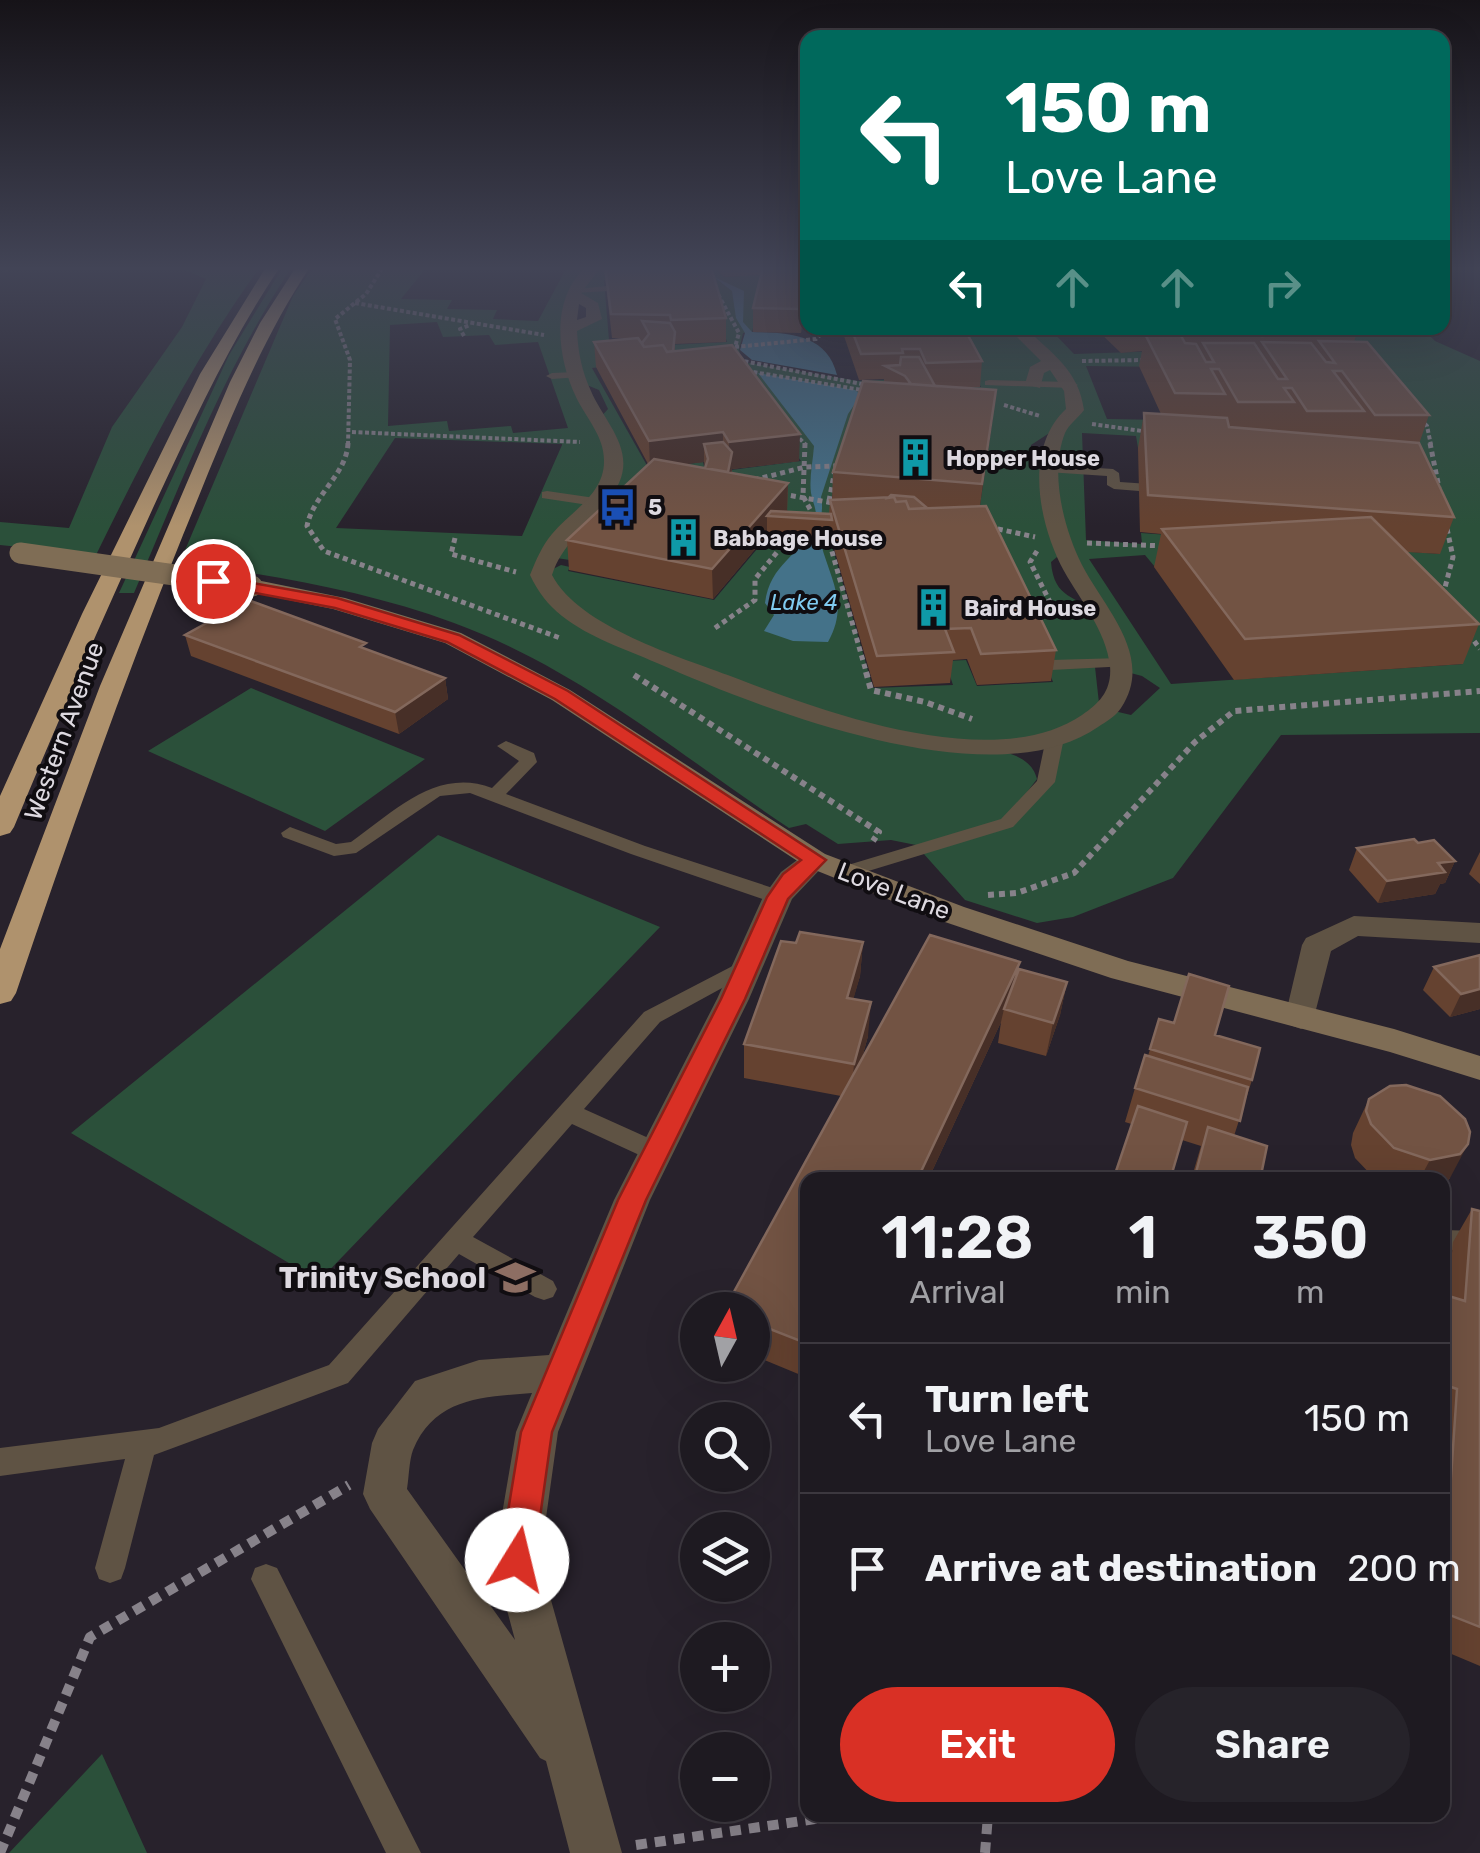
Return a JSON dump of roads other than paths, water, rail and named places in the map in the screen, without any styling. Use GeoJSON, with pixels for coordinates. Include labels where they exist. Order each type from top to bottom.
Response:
{"type":"FeatureCollection","features":[{"type":"Feature","properties":{"kind":"highway","name":"Western Avenue"},"geometry":{"type":"LineString","coordinates":[[0,827],[124,546],[219,353]]}},
{"type":"Feature","properties":{"kind":"highway","name":"Western Avenue"},"geometry":{"type":"LineString","coordinates":[[0,993],[144,603],[254,353]]}},
{"type":"Feature","properties":{"kind":"street"},"geometry":{"type":"LineString","coordinates":[[571,353],[578,379],[613,452],[613,477],[560,538],[550,567],[549,593],[584,618],[694,672],[777,705],[850,726],[957,744],[1009,746],[1078,730],[1110,708],[1122,682],[1123,638],[1100,615],[1062,590],[1052,563],[1064,547],[1054,512],[1052,474],[1060,426],[1075,410],[1077,387],[1044,353]]}},
{"type":"Feature","properties":{"kind":"street"},"geometry":{"type":"LineString","coordinates":[[1029,384],[1048,358]]}},
{"type":"Feature","properties":{"kind":"street","name":"Love Lane"},"geometry":{"type":"LineString","coordinates":[[10,552],[252,586],[337,603],[453,638],[562,695],[830,866],[922,902],[1122,970],[1480,1068]]}},
{"type":"Feature","properties":{"kind":"street"},"geometry":{"type":"LineString","coordinates":[[596,1852],[517,1560],[536,1432],[632,1200],[778,897],[791,879],[830,866]]}},
{"type":"Feature","properties":{"kind":"street"},"geometry":{"type":"LineString","coordinates":[[1301,1016],[1317,945],[1354,926],[1480,933]]}},
{"type":"Feature","properties":{"kind":"street"},"geometry":{"type":"LineString","coordinates":[[562,1372],[479,1379],[430,1394],[394,1443],[384,1494],[571,1760]]}},
{"type":"Feature","properties":{"kind":"lane"},"geometry":{"type":"LineString","coordinates":[[552,376],[578,379]]}},
{"type":"Feature","properties":{"kind":"lane"},"geometry":{"type":"LineString","coordinates":[[989,383],[1077,387]]}},
{"type":"Feature","properties":{"kind":"lane"},"geometry":{"type":"LineString","coordinates":[[1052,474],[1113,473],[1114,485],[1176,490]]}},
{"type":"Feature","properties":{"kind":"lane"},"geometry":{"type":"LineString","coordinates":[[547,495],[589,508]]}},
{"type":"Feature","properties":{"kind":"lane"},"geometry":{"type":"LineString","coordinates":[[1052,665],[1122,663]]}},
{"type":"Feature","properties":{"kind":"lane"},"geometry":{"type":"LineString","coordinates":[[830,866],[1007,823],[1046,782],[1056,738]]}},
{"type":"Feature","properties":{"kind":"lane"},"geometry":{"type":"LineString","coordinates":[[496,794],[528,762],[528,757],[506,746]]}},
{"type":"Feature","properties":{"kind":"lane"},"geometry":{"type":"LineString","coordinates":[[290,833],[317,845],[345,849],[368,839],[436,790],[459,786],[496,794],[638,850],[778,897]]}},
{"type":"Feature","properties":{"kind":"lane"},"geometry":{"type":"LineString","coordinates":[[0,1462],[160,1441],[338,1374],[652,1016],[748,965]]}},
{"type":"Feature","properties":{"kind":"lane"},"geometry":{"type":"LineString","coordinates":[[568,1112],[656,1152]]}},
{"type":"Feature","properties":{"kind":"lane"},"geometry":{"type":"LineString","coordinates":[[456,1240],[544,1289]]}},
{"type":"Feature","properties":{"kind":"lane"},"geometry":{"type":"LineString","coordinates":[[1450,1240],[1480,1240]]}},
{"type":"Feature","properties":{"kind":"lane"},"geometry":{"type":"LineString","coordinates":[[110,1568],[143,1443]]}},
{"type":"Feature","properties":{"kind":"lane"},"geometry":{"type":"LineString","coordinates":[[266,1578],[404,1853]]}},
{"type":"Feature","properties":{"kind":"water"},"geometry":{"type":"Polygon","coordinates":[[[744,353],[826,353],[837,375],[752,360],[744,353]]]}},
{"type":"Feature","properties":{"kind":"water","name":"Lake 4"},"geometry":{"type":"Polygon","coordinates":[[[758,373],[855,390],[861,395],[848,414],[821,497],[820,538],[838,604],[828,642],[793,641],[764,631],[774,615],[765,603],[768,589],[779,569],[808,535],[816,516],[811,487],[814,446],[758,373]]]}},
{"type":"Feature","properties":{"kind":"place","name":"Hopper House"},"geometry":{"type":"Point","coordinates":[916,458]}},
{"type":"Feature","properties":{"kind":"place","name":"5"},"geometry":{"type":"Point","coordinates":[618,507]}},
{"type":"Feature","properties":{"kind":"place","name":"Babbage House"},"geometry":{"type":"Point","coordinates":[683,538]}},
{"type":"Feature","properties":{"kind":"place","name":"Baird House"},"geometry":{"type":"Point","coordinates":[934,608]}},
{"type":"Feature","properties":{"kind":"place","name":"Trinity School"},"geometry":{"type":"Point","coordinates":[516,1278]}}]}
